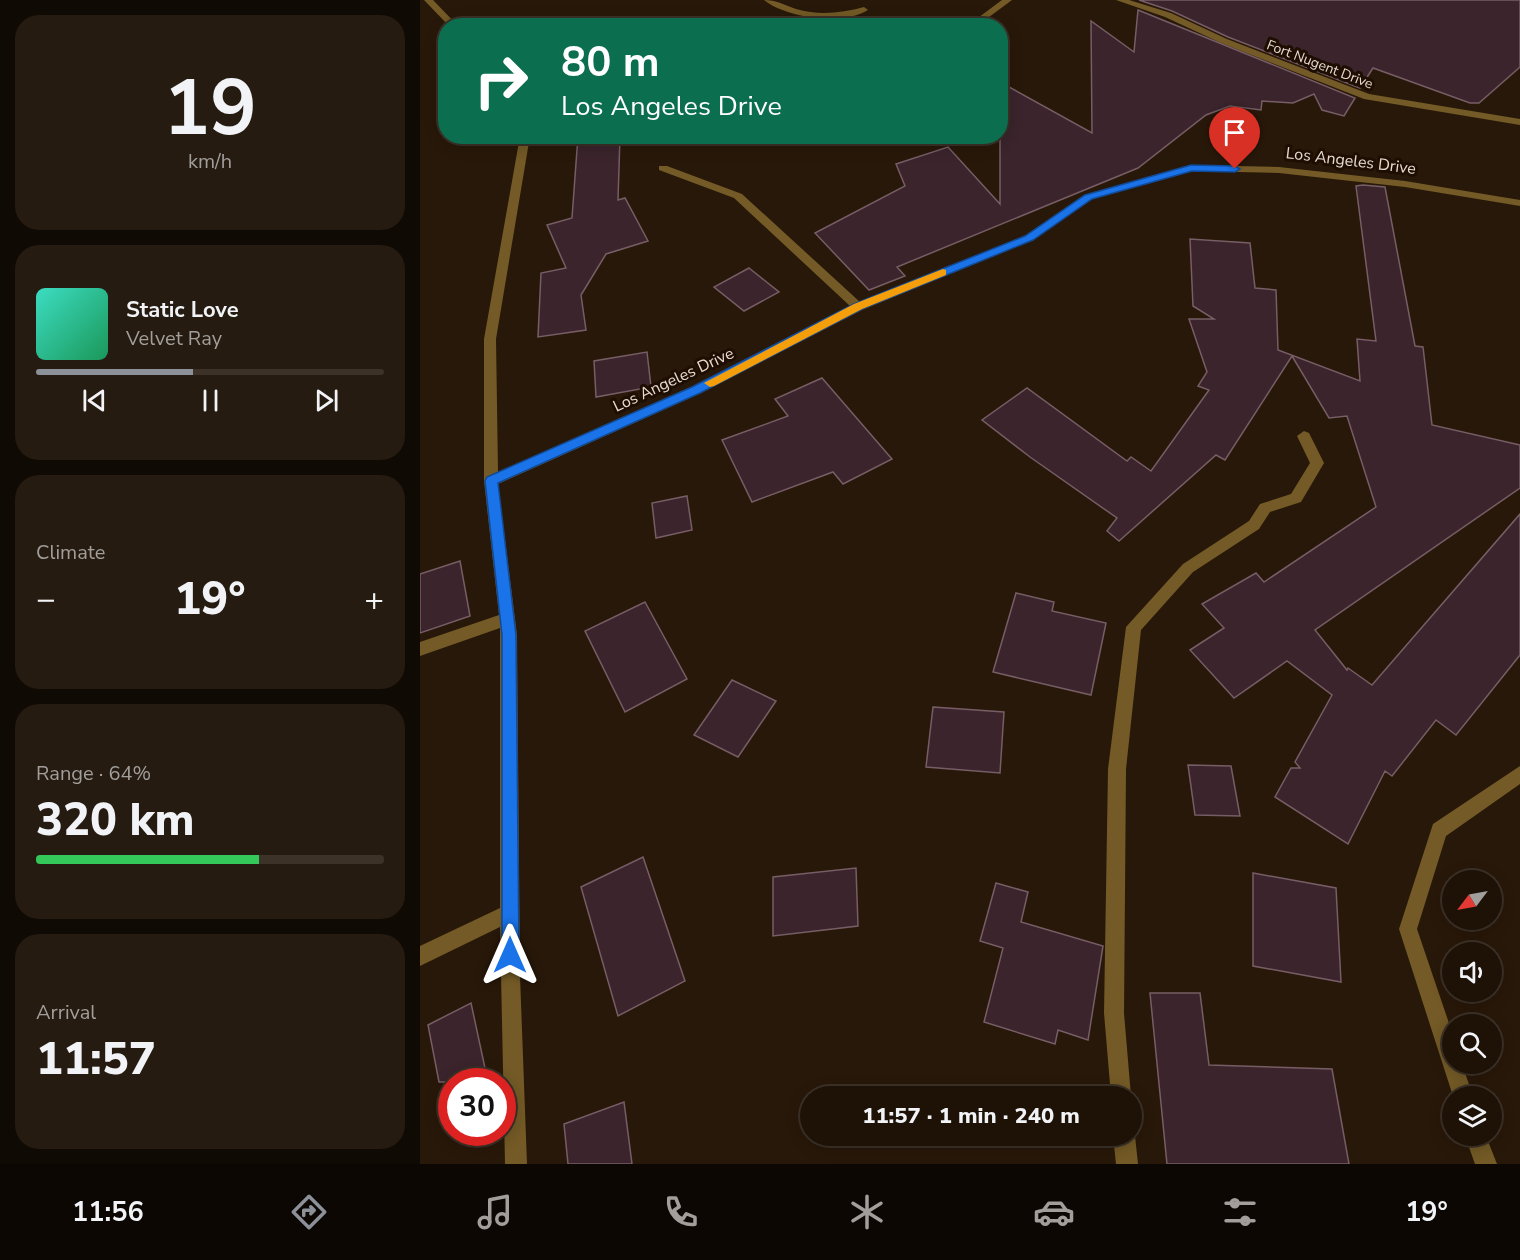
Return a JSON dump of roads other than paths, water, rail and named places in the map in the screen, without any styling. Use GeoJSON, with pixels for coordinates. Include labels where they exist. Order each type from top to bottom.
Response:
{"type":"FeatureCollection","features":[{"type":"Feature","properties":{"kind":"street"},"geometry":{"type":"LineString","coordinates":[[428,0],[446,18]]}},
{"type":"Feature","properties":{"kind":"street"},"geometry":{"type":"LineString","coordinates":[[768,0],[784,9],[828,17],[864,10]]}},
{"type":"Feature","properties":{"kind":"street"},"geometry":{"type":"LineString","coordinates":[[982,18],[1008,0]]}},
{"type":"Feature","properties":{"kind":"street","name":"Fort Nugent Drive"},"geometry":{"type":"LineString","coordinates":[[1120,0],[1167,15],[1224,41],[1367,97],[1520,122]]}},
{"type":"Feature","properties":{"kind":"street"},"geometry":{"type":"LineString","coordinates":[[516,1164],[510,913],[508,619],[491,481],[490,339],[524,144]]}},
{"type":"Feature","properties":{"kind":"street"},"geometry":{"type":"LineString","coordinates":[[663,168],[738,196],[858,307]]}},
{"type":"Feature","properties":{"kind":"street","name":"Los Angeles Drive"},"geometry":{"type":"LineString","coordinates":[[491,481],[696,390],[858,307],[1029,238],[1088,197],[1191,168],[1279,170],[1405,184],[1520,203]]}},
{"type":"Feature","properties":{"kind":"street"},"geometry":{"type":"LineString","coordinates":[[1120,1086],[1114,1013],[1117,768],[1134,627],[1188,568],[1254,525],[1265,508],[1296,498],[1317,463],[1304,436]]}},
{"type":"Feature","properties":{"kind":"street"},"geometry":{"type":"LineString","coordinates":[[420,649],[508,619]]}},
{"type":"Feature","properties":{"kind":"street"},"geometry":{"type":"LineString","coordinates":[[1442,1032],[1408,928],[1440,830],[1520,774]]}},
{"type":"Feature","properties":{"kind":"street"},"geometry":{"type":"LineString","coordinates":[[420,956],[510,913]]}},
{"type":"Feature","properties":{"kind":"street"},"geometry":{"type":"LineString","coordinates":[[1125,1146],[1127,1164]]}},
{"type":"Feature","properties":{"kind":"street"},"geometry":{"type":"LineString","coordinates":[[1480,1146],[1486,1164]]}}]}
